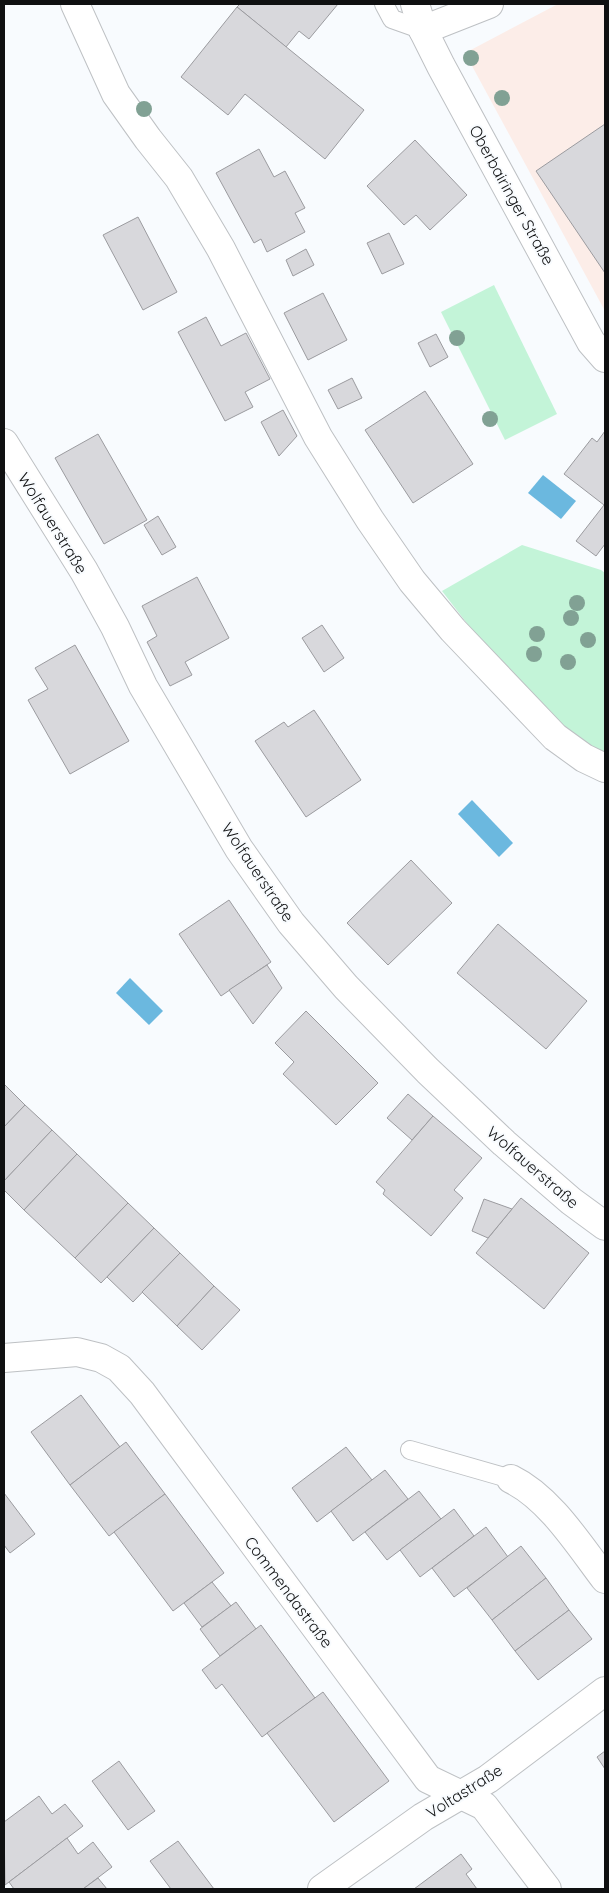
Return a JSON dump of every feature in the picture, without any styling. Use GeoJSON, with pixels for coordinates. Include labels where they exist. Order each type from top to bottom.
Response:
{"type":"FeatureCollection","features":[{"type":"Feature","properties":{"kind":"street"},"geometry":{"type":"LineString","coordinates":[[75,4],[116,94],[179,178],[221,249],[318,437],[370,520],[412,581],[453,630],[555,737],[584,758],[605,768]]}},
{"type":"Feature","properties":{"kind":"street","name":"Oberbairinger Straße"},"geometry":{"type":"LineString","coordinates":[[415,4],[423,30],[601,345]]}},
{"type":"Feature","properties":{"kind":"street"},"geometry":{"type":"LineString","coordinates":[[423,30],[489,4]]}},
{"type":"Feature","properties":{"kind":"street","name":"Wolfauerstraße"},"geometry":{"type":"LineString","coordinates":[[4,443],[84,571],[115,627],[144,686],[240,849],[291,922],[346,987],[428,1071],[504,1143],[571,1201],[605,1226]]}},
{"type":"Feature","properties":{"kind":"street","name":"Commendastraße"},"geometry":{"type":"LineString","coordinates":[[4,1358],[76,1352],[101,1358],[119,1368],[142,1393],[428,1780],[484,1806],[546,1889]]}},
{"type":"Feature","properties":{"kind":"street"},"geometry":{"type":"LineString","coordinates":[[511,1479],[526,1486],[550,1509],[605,1579]]}},
{"type":"Feature","properties":{"kind":"street","name":"Voltastraße"},"geometry":{"type":"LineString","coordinates":[[322,1889],[423,1817],[488,1779],[605,1691]]}},
{"type":"Feature","properties":{"kind":"lane"},"geometry":{"type":"LineString","coordinates":[[384,4],[392,19],[423,30]]}},
{"type":"Feature","properties":{"kind":"lane"},"geometry":{"type":"LineString","coordinates":[[410,1450],[511,1479]]}},
{"type":"Feature","properties":{"kind":"shaded area"},"geometry":{"type":"Polygon","coordinates":[[[558,4],[605,4],[605,311],[465,53],[558,4]]]}},
{"type":"Feature","properties":{"kind":"green space"},"geometry":{"type":"Polygon","coordinates":[[[494,285],[557,414],[505,440],[441,312],[494,285]]]}},
{"type":"Feature","properties":{"kind":"green space"},"geometry":{"type":"Polygon","coordinates":[[[522,545],[601,570],[605,573],[605,756],[549,715],[479,639],[442,591],[522,545]]]}},
{"type":"Feature","properties":{"kind":"water"},"geometry":{"type":"Polygon","coordinates":[[[543,475],[576,501],[561,519],[528,493],[543,475]]]}},
{"type":"Feature","properties":{"kind":"water"},"geometry":{"type":"Polygon","coordinates":[[[472,800],[513,843],[499,857],[458,814],[472,800]]]}},
{"type":"Feature","properties":{"kind":"water"},"geometry":{"type":"Polygon","coordinates":[[[130,978],[163,1011],[149,1025],[116,993],[130,978]]]}},
{"type":"Feature","properties":{"kind":"building"},"geometry":{"type":"Polygon","coordinates":[[[240,4],[338,4],[309,39],[299,31],[286,47],[237,7],[240,4]]]}},
{"type":"Feature","properties":{"kind":"building"},"geometry":{"type":"Polygon","coordinates":[[[237,7],[364,110],[325,159],[245,94],[228,115],[181,77],[237,7]]]}},
{"type":"Feature","properties":{"kind":"building"},"geometry":{"type":"Polygon","coordinates":[[[605,124],[605,273],[536,171],[605,124]]]}},
{"type":"Feature","properties":{"kind":"building"},"geometry":{"type":"Polygon","coordinates":[[[415,140],[467,195],[430,230],[416,215],[404,225],[367,186],[415,140]]]}},
{"type":"Feature","properties":{"kind":"building"},"geometry":{"type":"Polygon","coordinates":[[[259,149],[274,177],[285,171],[305,208],[295,213],[305,232],[267,252],[261,239],[254,243],[216,173],[259,149]]]}},
{"type":"Feature","properties":{"kind":"building"},"geometry":{"type":"Polygon","coordinates":[[[138,217],[177,292],[143,310],[103,235],[138,217]]]}},
{"type":"Feature","properties":{"kind":"building"},"geometry":{"type":"Polygon","coordinates":[[[389,233],[404,264],[382,274],[367,243],[389,233]]]}},
{"type":"Feature","properties":{"kind":"building"},"geometry":{"type":"Polygon","coordinates":[[[306,249],[314,265],[293,276],[286,260],[306,249]]]}},
{"type":"Feature","properties":{"kind":"building"},"geometry":{"type":"Polygon","coordinates":[[[323,293],[347,340],[308,360],[284,313],[323,293]]]}},
{"type":"Feature","properties":{"kind":"building"},"geometry":{"type":"Polygon","coordinates":[[[206,317],[221,346],[246,333],[270,379],[245,392],[253,407],[225,421],[178,332],[206,317]]]}},
{"type":"Feature","properties":{"kind":"building"},"geometry":{"type":"Polygon","coordinates":[[[436,334],[448,357],[430,367],[418,343],[436,334]]]}},
{"type":"Feature","properties":{"kind":"building"},"geometry":{"type":"Polygon","coordinates":[[[352,378],[362,398],[338,409],[328,390],[352,378]]]}},
{"type":"Feature","properties":{"kind":"building"},"geometry":{"type":"Polygon","coordinates":[[[425,391],[473,464],[413,503],[365,430],[425,391]]]}},
{"type":"Feature","properties":{"kind":"building"},"geometry":{"type":"Polygon","coordinates":[[[283,410],[297,436],[279,456],[261,422],[283,410]]]}},
{"type":"Feature","properties":{"kind":"building"},"geometry":{"type":"Polygon","coordinates":[[[605,431],[605,544],[596,556],[576,541],[604,505],[564,474],[592,438],[597,442],[605,431]]]}},
{"type":"Feature","properties":{"kind":"building"},"geometry":{"type":"Polygon","coordinates":[[[98,434],[147,520],[104,544],[55,458],[98,434]]]}},
{"type":"Feature","properties":{"kind":"building"},"geometry":{"type":"Polygon","coordinates":[[[158,516],[176,547],[162,555],[144,525],[158,516]]]}},
{"type":"Feature","properties":{"kind":"building"},"geometry":{"type":"Polygon","coordinates":[[[197,577],[229,638],[185,662],[192,675],[170,686],[147,642],[157,636],[142,606],[197,577]]]}},
{"type":"Feature","properties":{"kind":"building"},"geometry":{"type":"Polygon","coordinates":[[[322,625],[344,658],[324,672],[302,638],[322,625]]]}},
{"type":"Feature","properties":{"kind":"building"},"geometry":{"type":"Polygon","coordinates":[[[75,645],[129,741],[70,774],[28,700],[48,689],[35,668],[75,645]]]}},
{"type":"Feature","properties":{"kind":"building"},"geometry":{"type":"Polygon","coordinates":[[[314,710],[361,780],[306,817],[255,741],[284,722],[288,727],[314,710]]]}},
{"type":"Feature","properties":{"kind":"building"},"geometry":{"type":"Polygon","coordinates":[[[411,860],[452,903],[388,965],[347,923],[411,860]]]}},
{"type":"Feature","properties":{"kind":"building"},"geometry":{"type":"Polygon","coordinates":[[[229,900],[271,962],[221,996],[179,934],[229,900]]]}},
{"type":"Feature","properties":{"kind":"building"},"geometry":{"type":"Polygon","coordinates":[[[498,924],[587,1001],[546,1049],[457,973],[498,924]]]}},
{"type":"Feature","properties":{"kind":"building"},"geometry":{"type":"Polygon","coordinates":[[[267,965],[282,988],[253,1024],[229,990],[267,965]]]}},
{"type":"Feature","properties":{"kind":"building"},"geometry":{"type":"Polygon","coordinates":[[[306,1011],[378,1083],[336,1125],[283,1074],[294,1062],[275,1043],[306,1011]]]}},
{"type":"Feature","properties":{"kind":"building"},"geometry":{"type":"Polygon","coordinates":[[[4,1084],[25,1105],[4,1127],[4,1084]]]}},
{"type":"Feature","properties":{"kind":"building"},"geometry":{"type":"Polygon","coordinates":[[[408,1094],[433,1116],[412,1140],[387,1118],[408,1094]]]}},
{"type":"Feature","properties":{"kind":"building"},"geometry":{"type":"Polygon","coordinates":[[[25,1105],[52,1130],[4,1181],[4,1127],[25,1105]]]}},
{"type":"Feature","properties":{"kind":"building"},"geometry":{"type":"Polygon","coordinates":[[[433,1116],[482,1158],[454,1190],[463,1198],[431,1236],[383,1194],[385,1190],[376,1182],[433,1116]]]}},
{"type":"Feature","properties":{"kind":"building"},"geometry":{"type":"Polygon","coordinates":[[[52,1130],[77,1154],[24,1210],[4,1190],[4,1181],[52,1130]]]}},
{"type":"Feature","properties":{"kind":"building"},"geometry":{"type":"Polygon","coordinates":[[[77,1154],[128,1203],[75,1258],[24,1210],[77,1154]]]}},
{"type":"Feature","properties":{"kind":"building"},"geometry":{"type":"Polygon","coordinates":[[[521,1198],[589,1253],[544,1309],[476,1253],[521,1198]]]}},
{"type":"Feature","properties":{"kind":"building"},"geometry":{"type":"Polygon","coordinates":[[[484,1199],[512,1209],[488,1238],[472,1231],[484,1199]]]}},
{"type":"Feature","properties":{"kind":"building"},"geometry":{"type":"Polygon","coordinates":[[[128,1203],[154,1228],[101,1283],[75,1258],[128,1203]]]}},
{"type":"Feature","properties":{"kind":"building"},"geometry":{"type":"Polygon","coordinates":[[[154,1228],[180,1253],[133,1302],[107,1277],[154,1228]]]}},
{"type":"Feature","properties":{"kind":"building"},"geometry":{"type":"Polygon","coordinates":[[[180,1253],[214,1286],[177,1326],[142,1292],[180,1253]]]}},
{"type":"Feature","properties":{"kind":"building"},"geometry":{"type":"Polygon","coordinates":[[[214,1286],[240,1310],[202,1350],[177,1326],[214,1286]]]}},
{"type":"Feature","properties":{"kind":"building"},"geometry":{"type":"Polygon","coordinates":[[[81,1395],[120,1447],[70,1485],[31,1432],[81,1395]]]}},
{"type":"Feature","properties":{"kind":"building"},"geometry":{"type":"Polygon","coordinates":[[[126,1442],[165,1494],[109,1536],[70,1485],[126,1442]]]}},
{"type":"Feature","properties":{"kind":"building"},"geometry":{"type":"Polygon","coordinates":[[[346,1447],[372,1480],[317,1522],[292,1488],[346,1447]]]}},
{"type":"Feature","properties":{"kind":"building"},"geometry":{"type":"Polygon","coordinates":[[[385,1470],[408,1499],[353,1541],[331,1511],[385,1470]]]}},
{"type":"Feature","properties":{"kind":"building"},"geometry":{"type":"Polygon","coordinates":[[[419,1491],[441,1519],[387,1560],[365,1532],[419,1491]]]}},
{"type":"Feature","properties":{"kind":"building"},"geometry":{"type":"Polygon","coordinates":[[[4,1493],[35,1534],[10,1553],[4,1545],[4,1493]]]}},
{"type":"Feature","properties":{"kind":"building"},"geometry":{"type":"Polygon","coordinates":[[[165,1494],[224,1573],[173,1611],[114,1532],[165,1494]]]}},
{"type":"Feature","properties":{"kind":"building"},"geometry":{"type":"Polygon","coordinates":[[[454,1509],[474,1536],[420,1577],[400,1550],[454,1509]]]}},
{"type":"Feature","properties":{"kind":"building"},"geometry":{"type":"Polygon","coordinates":[[[486,1527],[508,1557],[454,1597],[432,1568],[486,1527]]]}},
{"type":"Feature","properties":{"kind":"building"},"geometry":{"type":"Polygon","coordinates":[[[521,1546],[546,1578],[492,1620],[467,1588],[521,1546]]]}},
{"type":"Feature","properties":{"kind":"building"},"geometry":{"type":"Polygon","coordinates":[[[546,1578],[569,1610],[515,1651],[492,1620],[546,1578]]]}},
{"type":"Feature","properties":{"kind":"building"},"geometry":{"type":"Polygon","coordinates":[[[212,1582],[231,1606],[202,1627],[184,1603],[212,1582]]]}},
{"type":"Feature","properties":{"kind":"building"},"geometry":{"type":"Polygon","coordinates":[[[236,1602],[256,1629],[220,1656],[200,1629],[236,1602]]]}},
{"type":"Feature","properties":{"kind":"building"},"geometry":{"type":"Polygon","coordinates":[[[569,1610],[592,1639],[538,1680],[515,1651],[569,1610]]]}},
{"type":"Feature","properties":{"kind":"building"},"geometry":{"type":"Polygon","coordinates":[[[261,1625],[315,1698],[262,1737],[222,1684],[216,1689],[202,1670],[261,1625]]]}},
{"type":"Feature","properties":{"kind":"building"},"geometry":{"type":"Polygon","coordinates":[[[323,1692],[389,1781],[334,1822],[267,1733],[323,1692]]]}},
{"type":"Feature","properties":{"kind":"building"},"geometry":{"type":"Polygon","coordinates":[[[605,1751],[605,1769],[597,1757],[605,1751]]]}},
{"type":"Feature","properties":{"kind":"building"},"geometry":{"type":"Polygon","coordinates":[[[119,1761],[155,1811],[128,1830],[92,1781],[119,1761]]]}},
{"type":"Feature","properties":{"kind":"building"},"geometry":{"type":"Polygon","coordinates":[[[39,1796],[52,1814],[65,1804],[83,1826],[5,1885],[4,1822],[39,1796]]]}},
{"type":"Feature","properties":{"kind":"building"},"geometry":{"type":"Polygon","coordinates":[[[67,1838],[78,1854],[93,1842],[112,1867],[83,1889],[14,1889],[9,1882],[67,1838]]]}},
{"type":"Feature","properties":{"kind":"building"},"geometry":{"type":"Polygon","coordinates":[[[178,1841],[214,1889],[171,1889],[150,1861],[178,1841]]]}},
{"type":"Feature","properties":{"kind":"building"},"geometry":{"type":"Polygon","coordinates":[[[461,1854],[472,1869],[466,1874],[477,1889],[414,1889],[461,1854]]]}},
{"type":"Feature","properties":{"kind":"building"},"geometry":{"type":"Polygon","coordinates":[[[98,1878],[107,1889],[83,1889],[98,1878]]]}}]}
